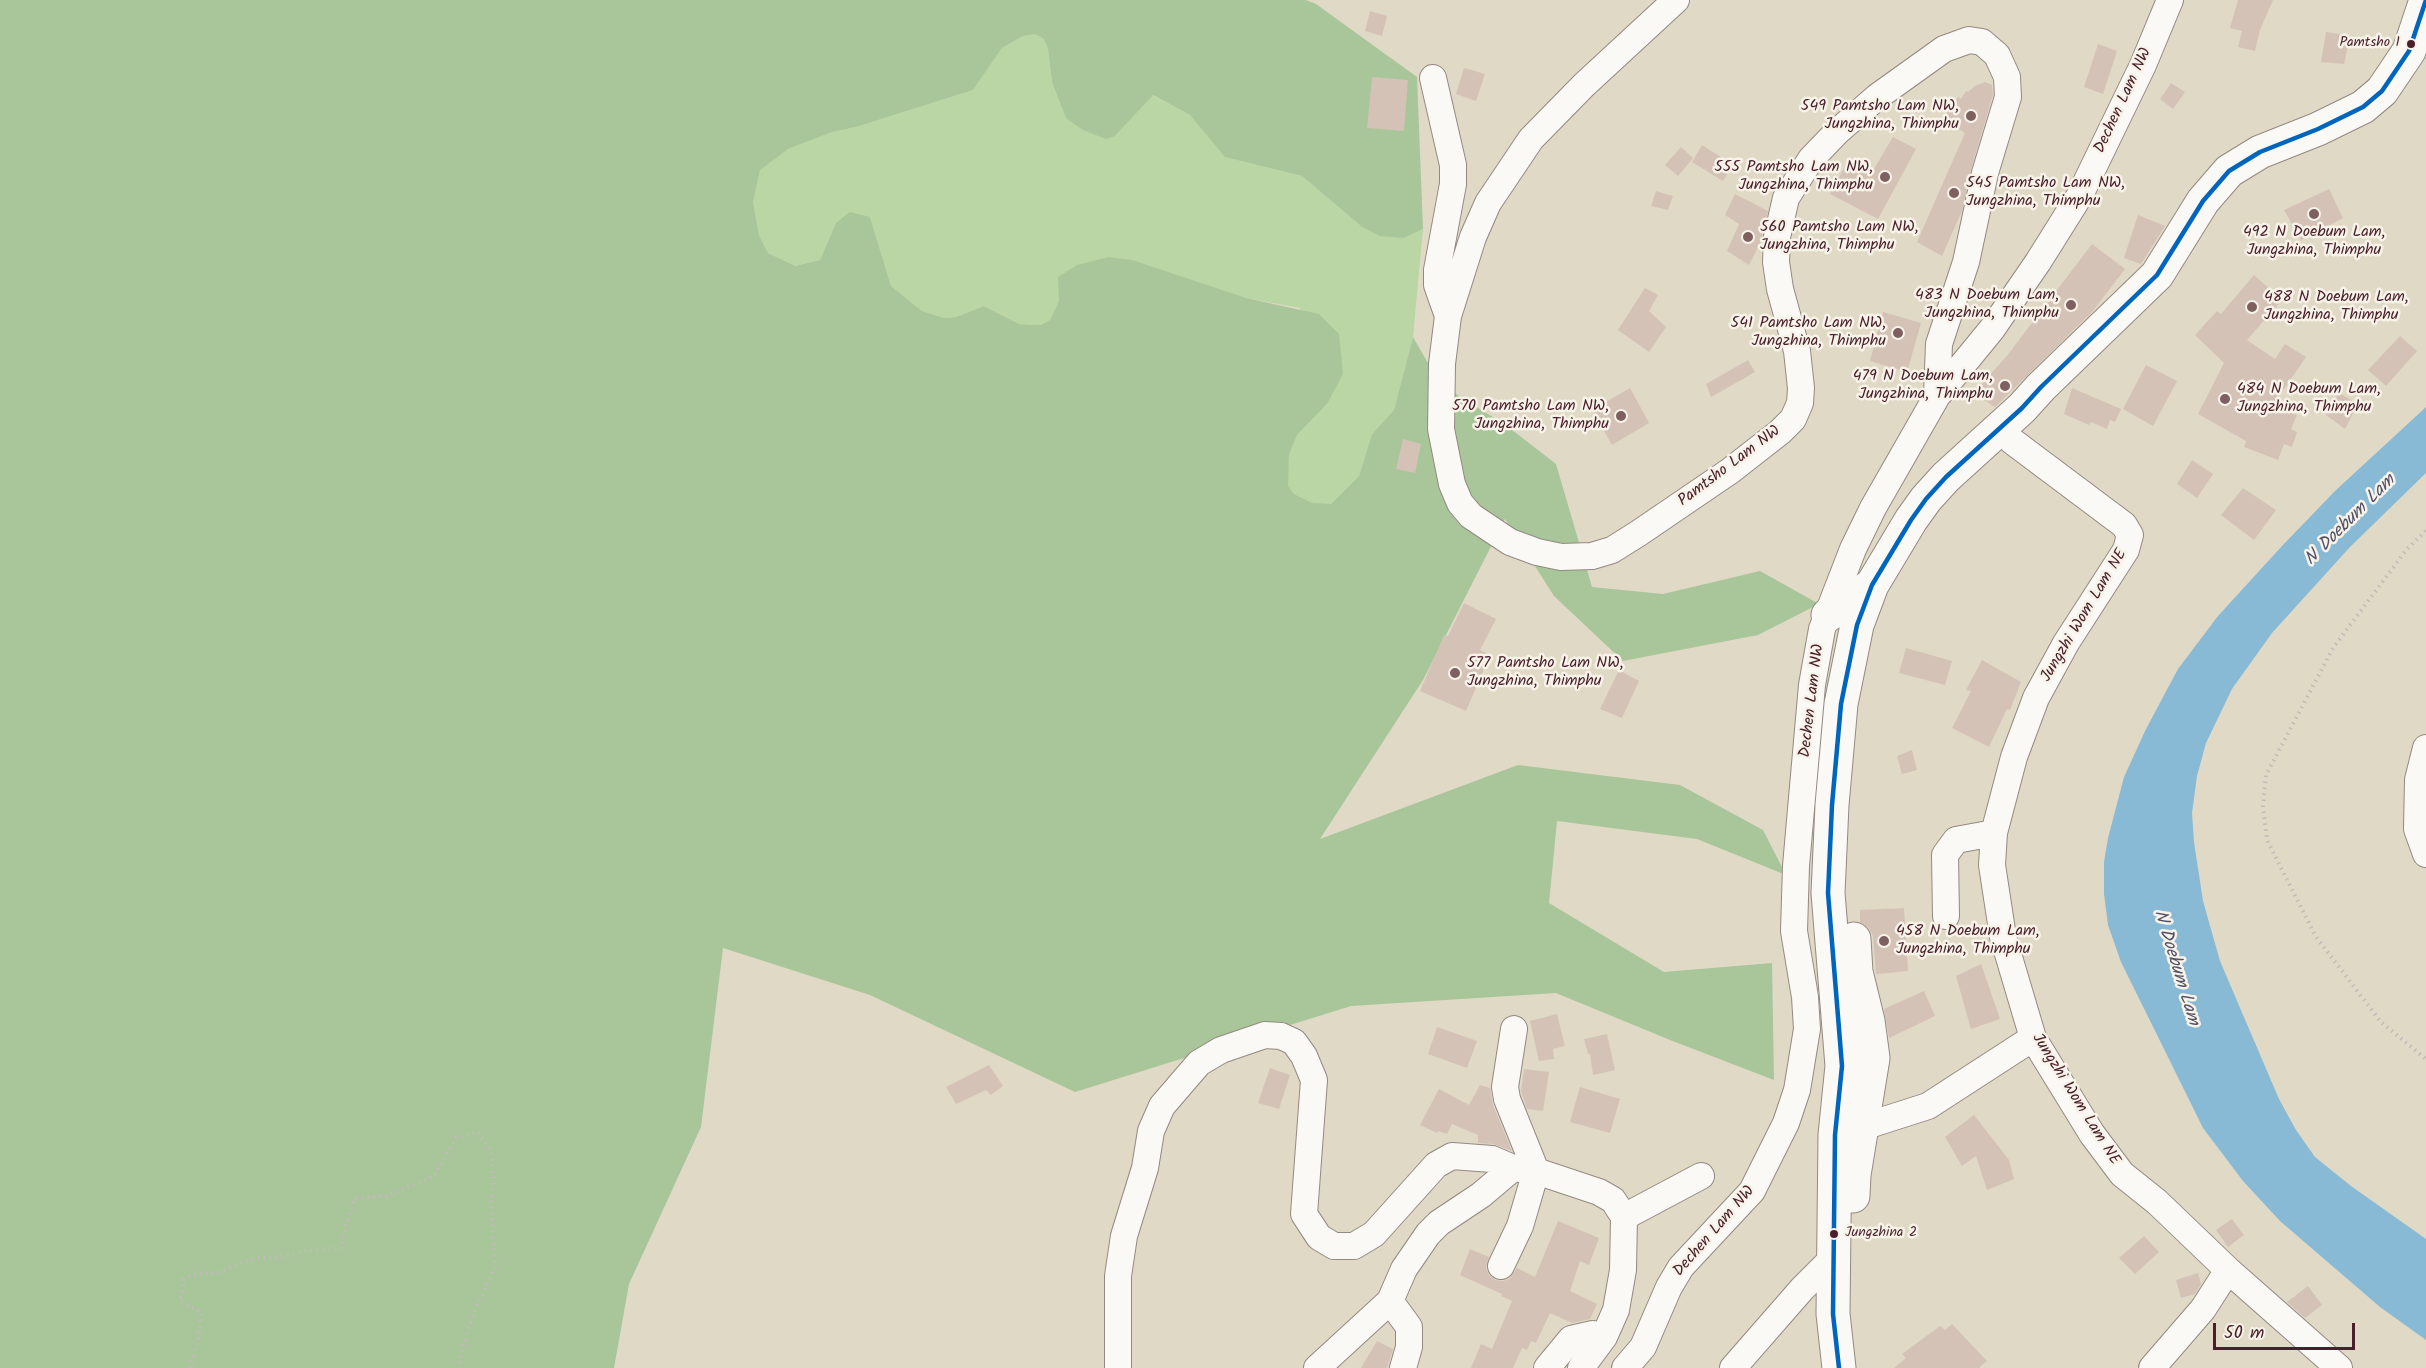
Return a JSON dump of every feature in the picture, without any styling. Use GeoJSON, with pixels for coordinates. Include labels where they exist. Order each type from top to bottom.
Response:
{"type":"FeatureCollection","features":[{"type":"Feature","properties":{"kind":"main road"},"geometry":{"type":"LineString","coordinates":[[1862,1368],[1852,1301],[1850,1250],[1854,1175],[1848,1132],[1828,893],[1832,805],[1841,704],[1857,625],[1872,585],[1911,520],[1933,492],[2157,275],[2203,201],[2229,171],[2260,152],[2318,129],[2363,107],[2382,91],[2409,51],[2426,0]]}},
{"type":"Feature","properties":{"kind":"main road"},"geometry":{"type":"LineString","coordinates":[[1839,1368],[1833,1314],[1835,1256],[1848,1132],[1873,1058],[1868,1021],[1856,972],[1851,889],[1852,801],[1869,660],[1877,628],[1900,569],[1949,499],[2160,297],[2187,262],[2210,224],[2245,184],[2277,163],[2381,117],[2402,97],[2426,40]]}},
{"type":"Feature","properties":{"kind":"main road"},"geometry":{"type":"LineString","coordinates":[[1828,615],[1872,585]]}},
{"type":"Feature","properties":{"kind":"street","name":"Pamtsho Lam NW"},"geometry":{"type":"LineString","coordinates":[[1676,0],[1584,85],[1531,139],[1514,161],[1488,203],[1473,237],[1448,316],[1441,387],[1441,429],[1452,484],[1460,503],[1471,516],[1510,542],[1537,552],[1577,558],[1612,550],[1730,471],[1780,432],[1792,419],[1800,403],[1802,388],[1776,261],[1777,237],[1786,198],[1811,159],[1870,103],[1944,49],[1970,40],[1982,42],[1997,55],[2007,77],[2008,97],[1985,173],[1966,262],[1939,344],[1938,396]]}},
{"type":"Feature","properties":{"kind":"street","name":"Dechen Lam NW"},"geometry":{"type":"LineString","coordinates":[[1625,1368],[1644,1347],[1669,1287],[1681,1267],[1752,1191],[1786,1123],[1797,1090],[1807,1029],[1805,997],[1794,931],[1796,866],[1812,685],[1822,629],[1853,549],[1873,508],[1938,396],[1992,329],[2080,195],[2143,65],[2170,0]]}},
{"type":"Feature","properties":{"kind":"street"},"geometry":{"type":"LineString","coordinates":[[1433,78],[1454,165],[1453,184],[1437,270],[1437,285],[1448,316]]}},
{"type":"Feature","properties":{"kind":"street","name":"Jungzhi Wom Lam NE"},"geometry":{"type":"LineString","coordinates":[[2012,441],[2124,525],[2130,535],[2126,550],[2066,643],[2036,698],[2014,757],[1994,832],[1992,865],[2003,937],[2033,1038],[2092,1134],[2122,1174],[2157,1202],[2228,1270],[2340,1368]]}},
{"type":"Feature","properties":{"kind":"street"},"geometry":{"type":"LineString","coordinates":[[2426,748],[2418,780],[2417,829],[2426,854]]}},
{"type":"Feature","properties":{"kind":"street"},"geometry":{"type":"LineString","coordinates":[[1946,916],[1945,855],[1956,840],[1994,832]]}},
{"type":"Feature","properties":{"kind":"street"},"geometry":{"type":"LineString","coordinates":[[1501,1266],[1520,1226],[1524,1169],[1505,1087],[1514,1029]]}},
{"type":"Feature","properties":{"kind":"street"},"geometry":{"type":"LineString","coordinates":[[1118,1368],[1118,1276],[1124,1236],[1145,1168],[1151,1131],[1162,1106],[1178,1084],[1199,1063],[1221,1050],[1264,1035],[1281,1036],[1294,1042],[1304,1056],[1314,1080],[1304,1214],[1319,1237],[1334,1245],[1354,1246],[1374,1234],[1436,1165],[1452,1156],[1492,1159],[1599,1192],[1613,1200],[1623,1217],[1623,1270],[1616,1310],[1604,1337],[1581,1368]]}},
{"type":"Feature","properties":{"kind":"street"},"geometry":{"type":"LineString","coordinates":[[1848,1132],[1928,1106],[2033,1038]]}},
{"type":"Feature","properties":{"kind":"street"},"geometry":{"type":"LineString","coordinates":[[1317,1368],[1390,1301],[1404,1269],[1428,1234],[1439,1223],[1524,1169]]}},
{"type":"Feature","properties":{"kind":"street"},"geometry":{"type":"LineString","coordinates":[[1623,1217],[1701,1176]]}},
{"type":"Feature","properties":{"kind":"street"},"geometry":{"type":"LineString","coordinates":[[1733,1368],[1802,1289],[1835,1256]]}},
{"type":"Feature","properties":{"kind":"street"},"geometry":{"type":"LineString","coordinates":[[2152,1368],[2203,1309],[2228,1270]]}},
{"type":"Feature","properties":{"kind":"street"},"geometry":{"type":"LineString","coordinates":[[1390,1301],[1409,1327],[1409,1347],[1403,1368]]}},
{"type":"Feature","properties":{"kind":"street"},"geometry":{"type":"LineString","coordinates":[[1547,1368],[1571,1339],[1593,1334],[1604,1337]]}},
{"type":"Feature","properties":{"kind":"path"},"geometry":{"type":"LineString","coordinates":[[2426,531],[2407,549],[2333,648],[2266,775],[2263,807],[2267,840],[2316,937],[2381,1022],[2426,1059]]}},
{"type":"Feature","properties":{"kind":"path"},"geometry":{"type":"LineString","coordinates":[[190,1368],[200,1331],[201,1312],[180,1301],[184,1280],[192,1275],[219,1272],[255,1258],[274,1258],[306,1251],[342,1248],[345,1227],[355,1198],[388,1196],[434,1176],[456,1138],[478,1132],[488,1146],[495,1180],[490,1203],[495,1267],[474,1312],[463,1345],[459,1368]]}},
{"type":"Feature","properties":{"kind":"green space"},"geometry":{"type":"Polygon","coordinates":[[[0,0],[1306,0],[1316,4],[1417,77],[1423,229],[1404,238],[1380,236],[1362,227],[1302,176],[1225,157],[1190,115],[1153,95],[1115,136],[1106,139],[1083,130],[1066,118],[1052,82],[1048,49],[1044,39],[1035,34],[1023,36],[1002,48],[973,90],[856,127],[832,132],[788,149],[760,170],[753,202],[759,235],[768,253],[795,266],[820,260],[836,223],[850,212],[870,217],[891,286],[922,311],[944,318],[956,317],[984,306],[1019,324],[1041,325],[1050,320],[1059,301],[1058,277],[1077,265],[1109,257],[1132,260],[1246,298],[1319,314],[1339,334],[1343,374],[1327,404],[1297,435],[1289,455],[1288,486],[1294,494],[1312,503],[1331,504],[1359,476],[1372,434],[1394,410],[1413,337],[1440,384],[1507,426],[1556,464],[1592,587],[1663,594],[1760,571],[1819,604],[1758,635],[1623,661],[1554,596],[1505,519],[1423,680],[1320,839],[1518,765],[1680,785],[1763,830],[1786,875],[1697,839],[1557,821],[1549,903],[1664,972],[1772,963],[1774,1080],[1556,993],[1351,1006],[1075,1092],[870,995],[723,948],[701,1127],[629,1284],[614,1368],[0,1368],[0,0]]]}},
{"type":"Feature","properties":{"kind":"green space"},"geometry":{"type":"Polygon","coordinates":[[[1035,34],[1044,39],[1048,49],[1052,82],[1115,136],[1152,95],[1190,115],[1226,157],[1302,176],[1362,227],[1404,238],[1423,229],[1413,337],[1394,410],[1372,434],[1359,476],[1331,504],[1312,504],[1294,494],[1287,486],[1289,455],[1297,435],[1327,404],[1300,308],[1246,298],[1059,301],[1050,320],[1041,325],[1019,324],[984,306],[956,317],[944,318],[922,311],[891,286],[870,217],[836,223],[820,260],[794,266],[768,253],[759,235],[753,202],[760,169],[788,149],[832,132],[856,127],[973,90],[1002,48],[1023,36],[1035,34]]]}},
{"type":"Feature","properties":{"kind":"water","name":"N Doebum Lam"},"geometry":{"type":"Polygon","coordinates":[[[2426,407],[2426,473],[2350,547],[2272,633],[2232,689],[2206,743],[2197,776],[2192,813],[2203,901],[2220,961],[2279,1099],[2296,1130],[2315,1157],[2351,1186],[2426,1239],[2426,1340],[2380,1307],[2280,1221],[2243,1181],[2203,1128],[2121,962],[2108,925],[2104,894],[2104,862],[2124,777],[2178,669],[2218,616],[2282,546],[2335,491],[2426,407]]]}},
{"type":"Feature","properties":{"kind":"building"},"geometry":{"type":"Polygon","coordinates":[[[2238,0],[2273,0],[2260,30],[2255,51],[2238,47],[2242,31],[2230,28],[2238,0]]]}},
{"type":"Feature","properties":{"kind":"building"},"geometry":{"type":"Polygon","coordinates":[[[1370,11],[1387,16],[1382,36],[1365,31],[1370,11]]]}},
{"type":"Feature","properties":{"kind":"building"},"geometry":{"type":"Polygon","coordinates":[[[2326,32],[2350,36],[2344,64],[2321,62],[2326,32]]]}},
{"type":"Feature","properties":{"kind":"building"},"geometry":{"type":"Polygon","coordinates":[[[2098,44],[2117,51],[2103,94],[2084,87],[2098,44]]]}},
{"type":"Feature","properties":{"kind":"building"},"geometry":{"type":"Polygon","coordinates":[[[1464,68],[1485,74],[1476,101],[1456,94],[1464,68]]]}},
{"type":"Feature","properties":{"kind":"building"},"geometry":{"type":"Polygon","coordinates":[[[1372,77],[1408,80],[1404,131],[1367,128],[1372,77]]]}},
{"type":"Feature","properties":{"kind":"building"},"geometry":{"type":"Polygon","coordinates":[[[1985,82],[1992,85],[1993,95],[1971,169],[1962,211],[1942,256],[1917,242],[1965,133],[1943,119],[1958,97],[1961,99],[1966,91],[1985,82]]]}},
{"type":"Feature","properties":{"kind":"building"},"geometry":{"type":"Polygon","coordinates":[[[2171,83],[2185,92],[2173,109],[2160,99],[2171,83]]]}},
{"type":"Feature","properties":{"kind":"building","name":"555 Pamtsho Lam NW, Jungzhina, Thimphu"},"geometry":{"type":"Polygon","coordinates":[[[1893,137],[1916,149],[1878,219],[1830,194],[1849,159],[1872,172],[1893,137]]]}},
{"type":"Feature","properties":{"kind":"building"},"geometry":{"type":"Polygon","coordinates":[[[1702,145],[1733,165],[1723,181],[1692,162],[1702,145]]]}},
{"type":"Feature","properties":{"kind":"building"},"geometry":{"type":"Polygon","coordinates":[[[1681,147],[1693,158],[1678,176],[1665,165],[1681,147]]]}},
{"type":"Feature","properties":{"kind":"building","name":"492 N Doebum Lam, Jungzhina, Thimphu"},"geometry":{"type":"Polygon","coordinates":[[[2329,189],[2343,218],[2301,240],[2284,210],[2329,189]]]}},
{"type":"Feature","properties":{"kind":"building"},"geometry":{"type":"Polygon","coordinates":[[[1656,191],[1673,196],[1668,210],[1651,206],[1656,191]]]}},
{"type":"Feature","properties":{"kind":"building","name":"560 Pamtsho Lam NW, Jungzhina, Thimphu"},"geometry":{"type":"Polygon","coordinates":[[[1735,194],[1768,211],[1762,239],[1749,265],[1727,251],[1739,224],[1725,215],[1735,194]]]}},
{"type":"Feature","properties":{"kind":"building"},"geometry":{"type":"Polygon","coordinates":[[[2138,215],[2165,226],[2141,264],[2124,258],[2138,215]]]}},
{"type":"Feature","properties":{"kind":"building","name":"483 N Doebum Lam, Jungzhina, Thimphu"},"geometry":{"type":"Polygon","coordinates":[[[2092,244],[2125,269],[2092,312],[1995,407],[1973,393],[2006,357],[2092,244]]]}},
{"type":"Feature","properties":{"kind":"building"},"geometry":{"type":"Polygon","coordinates":[[[2254,275],[2282,300],[2247,340],[2275,359],[2285,344],[2306,357],[2272,406],[2297,415],[2291,429],[2297,432],[2292,447],[2284,444],[2278,460],[2244,447],[2246,441],[2198,414],[2224,363],[2195,335],[2217,311],[2221,314],[2254,275]]]}},
{"type":"Feature","properties":{"kind":"building"},"geometry":{"type":"Polygon","coordinates":[[[1645,288],[1658,295],[1649,311],[1666,327],[1649,352],[1618,330],[1645,288]]]}},
{"type":"Feature","properties":{"kind":"building","name":"541 Pamtsho Lam NW, Jungzhina, Thimphu"},"geometry":{"type":"Polygon","coordinates":[[[1883,312],[1921,323],[1907,372],[1870,361],[1883,312]]]}},
{"type":"Feature","properties":{"kind":"building"},"geometry":{"type":"Polygon","coordinates":[[[2400,336],[2417,351],[2386,386],[2368,370],[2400,336]]]}},
{"type":"Feature","properties":{"kind":"building"},"geometry":{"type":"Polygon","coordinates":[[[1748,360],[1755,372],[1711,397],[1706,384],[1748,360]]]}},
{"type":"Feature","properties":{"kind":"building"},"geometry":{"type":"Polygon","coordinates":[[[2146,365],[2177,381],[2153,426],[2123,409],[2146,365]]]}},
{"type":"Feature","properties":{"kind":"building","name":"570 Pamtsho Lam NW, Jungzhina, Thimphu"},"geometry":{"type":"Polygon","coordinates":[[[1630,388],[1649,423],[1612,445],[1592,410],[1630,388]]]}},
{"type":"Feature","properties":{"kind":"building"},"geometry":{"type":"Polygon","coordinates":[[[2072,388],[2121,409],[2115,422],[2110,420],[2107,429],[2091,422],[2089,425],[2064,414],[2072,388]]]}},
{"type":"Feature","properties":{"kind":"building"},"geometry":{"type":"Polygon","coordinates":[[[2339,393],[2358,404],[2345,429],[2326,415],[2339,393]]]}},
{"type":"Feature","properties":{"kind":"building"},"geometry":{"type":"Polygon","coordinates":[[[1403,439],[1421,444],[1415,473],[1396,469],[1403,439]]]}},
{"type":"Feature","properties":{"kind":"building"},"geometry":{"type":"Polygon","coordinates":[[[2192,460],[2213,474],[2197,498],[2177,484],[2192,460]]]}},
{"type":"Feature","properties":{"kind":"building"},"geometry":{"type":"Polygon","coordinates":[[[2243,488],[2276,510],[2254,540],[2221,515],[2243,488]]]}},
{"type":"Feature","properties":{"kind":"building","name":"577 Pamtsho Lam NW, Jungzhina, Thimphu"},"geometry":{"type":"Polygon","coordinates":[[[1464,603],[1496,619],[1480,650],[1490,655],[1466,711],[1420,691],[1444,635],[1448,636],[1464,603]]]}},
{"type":"Feature","properties":{"kind":"building"},"geometry":{"type":"Polygon","coordinates":[[[1906,648],[1952,661],[1945,685],[1899,673],[1906,648]]]}},
{"type":"Feature","properties":{"kind":"building"},"geometry":{"type":"Polygon","coordinates":[[[1982,660],[2021,682],[2010,710],[2007,709],[1989,747],[1952,728],[1971,691],[1966,690],[1982,660]]]}},
{"type":"Feature","properties":{"kind":"building"},"geometry":{"type":"Polygon","coordinates":[[[1619,670],[1639,681],[1622,718],[1600,709],[1619,670]]]}},
{"type":"Feature","properties":{"kind":"building"},"geometry":{"type":"Polygon","coordinates":[[[1912,750],[1917,770],[1902,774],[1897,756],[1912,750]]]}},
{"type":"Feature","properties":{"kind":"building","name":"458 N Doebum Lam, Jungzhina, Thimphu"},"geometry":{"type":"Polygon","coordinates":[[[1904,908],[1908,971],[1876,974],[1873,937],[1869,928],[1860,922],[1860,910],[1904,908]]]}},
{"type":"Feature","properties":{"kind":"building"},"geometry":{"type":"Polygon","coordinates":[[[1981,964],[2000,1019],[1971,1029],[1956,976],[1981,964]]]}},
{"type":"Feature","properties":{"kind":"building"},"geometry":{"type":"Polygon","coordinates":[[[1924,991],[1935,1016],[1889,1038],[1884,1009],[1924,991]]]}},
{"type":"Feature","properties":{"kind":"building"},"geometry":{"type":"Polygon","coordinates":[[[1557,1014],[1565,1046],[1553,1049],[1554,1059],[1539,1061],[1530,1021],[1557,1014]]]}},
{"type":"Feature","properties":{"kind":"building"},"geometry":{"type":"Polygon","coordinates":[[[1437,1027],[1477,1041],[1467,1068],[1428,1054],[1437,1027]]]}},
{"type":"Feature","properties":{"kind":"building"},"geometry":{"type":"Polygon","coordinates":[[[1607,1034],[1615,1070],[1593,1075],[1590,1054],[1588,1054],[1584,1039],[1607,1034]]]}},
{"type":"Feature","properties":{"kind":"building"},"geometry":{"type":"Polygon","coordinates":[[[989,1065],[1003,1086],[991,1095],[986,1090],[956,1104],[946,1087],[989,1065]]]}},
{"type":"Feature","properties":{"kind":"building"},"geometry":{"type":"Polygon","coordinates":[[[1270,1068],[1290,1075],[1279,1109],[1258,1103],[1270,1068]]]}},
{"type":"Feature","properties":{"kind":"building"},"geometry":{"type":"Polygon","coordinates":[[[1524,1069],[1549,1072],[1543,1111],[1527,1109],[1521,1091],[1524,1069]]]}},
{"type":"Feature","properties":{"kind":"building"},"geometry":{"type":"Polygon","coordinates":[[[1480,1085],[1490,1088],[1493,1105],[1512,1151],[1493,1144],[1478,1143],[1478,1135],[1452,1124],[1447,1134],[1438,1131],[1437,1133],[1420,1125],[1439,1089],[1469,1105],[1480,1085]]]}},
{"type":"Feature","properties":{"kind":"building"},"geometry":{"type":"Polygon","coordinates":[[[1580,1087],[1620,1099],[1610,1133],[1570,1122],[1580,1087]]]}},
{"type":"Feature","properties":{"kind":"building"},"geometry":{"type":"Polygon","coordinates":[[[1974,1115],[2009,1160],[2014,1179],[1987,1190],[1976,1156],[1962,1166],[1945,1137],[1974,1115]]]}},
{"type":"Feature","properties":{"kind":"building"},"geometry":{"type":"Polygon","coordinates":[[[2232,1219],[2244,1235],[2228,1247],[2216,1230],[2232,1219]]]}},
{"type":"Feature","properties":{"kind":"building"},"geometry":{"type":"Polygon","coordinates":[[[1558,1221],[1599,1238],[1589,1265],[1580,1261],[1570,1291],[1597,1304],[1590,1319],[1572,1323],[1550,1313],[1536,1343],[1531,1341],[1527,1350],[1522,1348],[1513,1368],[1471,1368],[1481,1344],[1492,1349],[1512,1301],[1460,1275],[1470,1249],[1489,1257],[1486,1268],[1495,1280],[1509,1279],[1517,1268],[1535,1277],[1558,1221]]]}},
{"type":"Feature","properties":{"kind":"building"},"geometry":{"type":"Polygon","coordinates":[[[2144,1236],[2159,1252],[2135,1274],[2119,1258],[2144,1236]]]}},
{"type":"Feature","properties":{"kind":"building"},"geometry":{"type":"Polygon","coordinates":[[[2198,1273],[2201,1284],[2195,1294],[2181,1298],[2176,1280],[2198,1273]]]}},
{"type":"Feature","properties":{"kind":"building"},"geometry":{"type":"Polygon","coordinates":[[[2308,1286],[2322,1305],[2305,1318],[2287,1302],[2308,1286]]]}},
{"type":"Feature","properties":{"kind":"building"},"geometry":{"type":"Polygon","coordinates":[[[1952,1324],[1987,1361],[1979,1368],[1894,1368],[1906,1358],[1902,1354],[1940,1326],[1945,1330],[1952,1324]]]}},
{"type":"Feature","properties":{"kind":"building"},"geometry":{"type":"Polygon","coordinates":[[[1377,1341],[1393,1349],[1387,1368],[1361,1368],[1377,1341]]]}},
{"type":"Feature","properties":{"kind":"transit line"},"geometry":{"type":"LineString","coordinates":[[1839,1368],[1833,1314],[1835,1135],[1842,1066],[1828,893],[1832,805],[1841,704],[1857,625],[1872,585],[1926,499],[1946,477],[2022,408],[2157,275],[2203,201],[2229,171],[2260,152],[2318,129],[2363,107],[2382,91],[2409,51],[2426,0]]}},
{"type":"Feature","properties":{"kind":"place","name":"Pamtsho 1"},"geometry":{"type":"Point","coordinates":[2411,44]}},
{"type":"Feature","properties":{"kind":"place","name":"549 Pamtsho Lam NW, Jungzhina, Thimphu"},"geometry":{"type":"Point","coordinates":[1971,116]}},
{"type":"Feature","properties":{"kind":"place","name":"555 Pamtsho Lam NW, Jungzhina, Thimphu"},"geometry":{"type":"Point","coordinates":[1885,177]}},
{"type":"Feature","properties":{"kind":"place","name":"545 Pamtsho Lam NW, Jungzhina, Thimphu"},"geometry":{"type":"Point","coordinates":[1954,193]}},
{"type":"Feature","properties":{"kind":"place","name":"492 N Doebum Lam, Jungzhina, Thimphu"},"geometry":{"type":"Point","coordinates":[2314,214]}},
{"type":"Feature","properties":{"kind":"place","name":"560 Pamtsho Lam NW, Jungzhina, Thimphu"},"geometry":{"type":"Point","coordinates":[1748,237]}},
{"type":"Feature","properties":{"kind":"place","name":"483 N Doebum Lam, Jungzhina, Thimphu"},"geometry":{"type":"Point","coordinates":[2071,305]}},
{"type":"Feature","properties":{"kind":"place","name":"488 N Doebum Lam, Jungzhina, Thimphu"},"geometry":{"type":"Point","coordinates":[2252,307]}},
{"type":"Feature","properties":{"kind":"place","name":"541 Pamtsho Lam NW, Jungzhina, Thimphu"},"geometry":{"type":"Point","coordinates":[1898,333]}},
{"type":"Feature","properties":{"kind":"place","name":"479 N Doebum Lam, Jungzhina, Thimphu"},"geometry":{"type":"Point","coordinates":[2005,386]}},
{"type":"Feature","properties":{"kind":"place","name":"484 N Doebum Lam, Jungzhina, Thimphu"},"geometry":{"type":"Point","coordinates":[2225,399]}},
{"type":"Feature","properties":{"kind":"place","name":"570 Pamtsho Lam NW, Jungzhina, Thimphu"},"geometry":{"type":"Point","coordinates":[1621,416]}},
{"type":"Feature","properties":{"kind":"place","name":"577 Pamtsho Lam NW, Jungzhina, Thimphu"},"geometry":{"type":"Point","coordinates":[1455,673]}},
{"type":"Feature","properties":{"kind":"place","name":"458 N Doebum Lam, Jungzhina, Thimphu"},"geometry":{"type":"Point","coordinates":[1884,941]}},
{"type":"Feature","properties":{"kind":"place","name":"Jungzhina 2"},"geometry":{"type":"Point","coordinates":[1834,1234]}}]}
